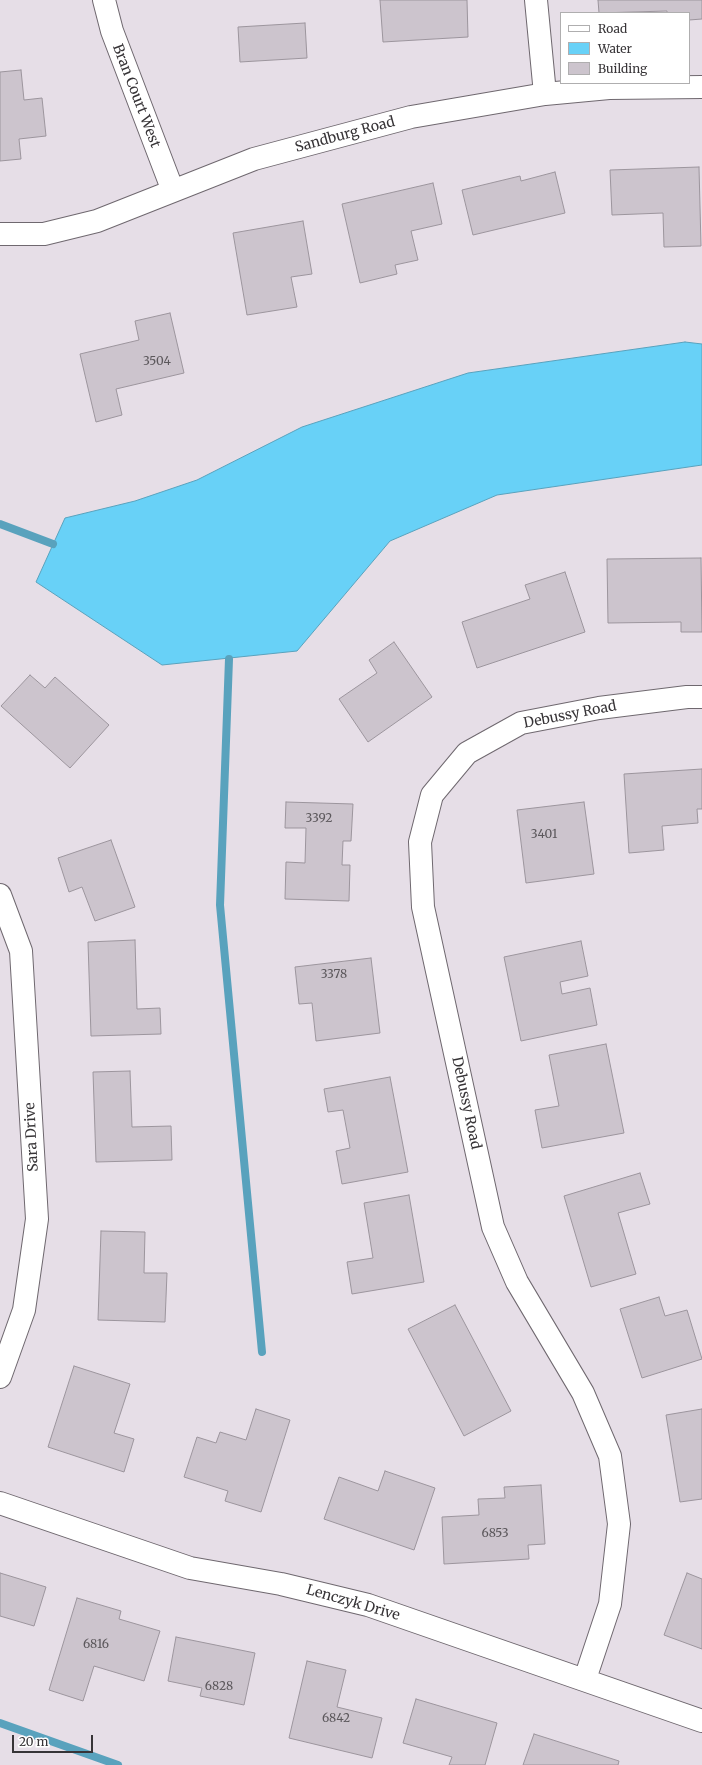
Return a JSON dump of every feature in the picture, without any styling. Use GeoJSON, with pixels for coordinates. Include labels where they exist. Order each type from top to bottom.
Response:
{"type":"FeatureCollection","features":[{"type":"Feature","properties":{"kind":"street","name":"Bran Court West"},"geometry":{"type":"LineString","coordinates":[[104,0],[112,31],[173,191]]}},
{"type":"Feature","properties":{"kind":"street"},"geometry":{"type":"LineString","coordinates":[[536,0],[544,94]]}},
{"type":"Feature","properties":{"kind":"street","name":"Sandburg Road"},"geometry":{"type":"LineString","coordinates":[[0,234],[44,234],[90,223],[254,159],[411,117],[544,94],[609,88],[702,87]]}},
{"type":"Feature","properties":{"kind":"street","name":"Debussy Road"},"geometry":{"type":"LineString","coordinates":[[585,1680],[610,1604],[619,1524],[610,1456],[583,1393],[517,1282],[493,1227],[424,907],[420,842],[432,795],[468,753],[521,723],[599,708],[687,697],[702,697]]}},
{"type":"Feature","properties":{"kind":"street","name":"Sara Drive"},"geometry":{"type":"LineString","coordinates":[[0,895],[21,951],[37,1219],[24,1310],[0,1376]]}},
{"type":"Feature","properties":{"kind":"street","name":"Lenczyk Drive"},"geometry":{"type":"LineString","coordinates":[[0,1503],[190,1568],[281,1584],[368,1605],[702,1720]]}},
{"type":"Feature","properties":{"kind":"water"},"geometry":{"type":"Polygon","coordinates":[[[685,342],[702,344],[702,465],[497,495],[390,541],[297,651],[162,665],[36,582],[65,518],[135,501],[197,480],[302,427],[468,373],[685,342]]]}},
{"type":"Feature","properties":{"kind":"building"},"geometry":{"type":"Polygon","coordinates":[[[380,0],[467,0],[468,37],[383,42],[380,0]]]}},
{"type":"Feature","properties":{"kind":"building"},"geometry":{"type":"Polygon","coordinates":[[[598,0],[702,0],[702,19],[690,20],[690,12],[599,12],[598,0]]]}},
{"type":"Feature","properties":{"kind":"building"},"geometry":{"type":"Polygon","coordinates":[[[305,23],[307,58],[240,62],[238,27],[305,23]]]}},
{"type":"Feature","properties":{"kind":"building"},"geometry":{"type":"Polygon","coordinates":[[[21,70],[24,100],[42,98],[46,136],[19,139],[21,159],[0,161],[0,72],[21,70]]]}},
{"type":"Feature","properties":{"kind":"building"},"geometry":{"type":"Polygon","coordinates":[[[699,167],[701,246],[664,247],[663,213],[612,215],[610,170],[699,167]]]}},
{"type":"Feature","properties":{"kind":"building"},"geometry":{"type":"Polygon","coordinates":[[[555,172],[565,213],[473,235],[462,190],[520,176],[521,181],[555,172]]]}},
{"type":"Feature","properties":{"kind":"building"},"geometry":{"type":"Polygon","coordinates":[[[433,183],[442,224],[411,231],[418,260],[395,265],[397,274],[360,283],[342,204],[433,183]]]}},
{"type":"Feature","properties":{"kind":"building"},"geometry":{"type":"Polygon","coordinates":[[[303,221],[312,274],[291,277],[297,307],[247,315],[233,233],[303,221]]]}},
{"type":"Feature","properties":{"kind":"building"},"geometry":{"type":"Polygon","coordinates":[[[170,313],[184,373],[116,389],[122,415],[96,422],[80,354],[139,340],[135,321],[170,313]]]}},
{"type":"Feature","properties":{"kind":"building"},"geometry":{"type":"Polygon","coordinates":[[[701,558],[702,632],[681,632],[681,622],[608,623],[607,559],[701,558]]]}},
{"type":"Feature","properties":{"kind":"building"},"geometry":{"type":"Polygon","coordinates":[[[565,572],[585,632],[477,668],[462,622],[530,599],[525,585],[565,572]]]}},
{"type":"Feature","properties":{"kind":"building"},"geometry":{"type":"Polygon","coordinates":[[[394,642],[432,697],[368,742],[339,699],[377,673],[369,660],[394,642]]]}},
{"type":"Feature","properties":{"kind":"building"},"geometry":{"type":"Polygon","coordinates":[[[30,675],[45,688],[55,677],[109,725],[70,768],[1,706],[30,675]]]}},
{"type":"Feature","properties":{"kind":"building"},"geometry":{"type":"Polygon","coordinates":[[[702,769],[702,809],[697,809],[698,823],[662,826],[664,850],[629,853],[624,774],[702,769]]]}},
{"type":"Feature","properties":{"kind":"building"},"geometry":{"type":"Polygon","coordinates":[[[286,802],[353,804],[351,841],[343,841],[342,865],[350,865],[349,901],[285,899],[286,862],[305,863],[306,828],[285,828],[286,802]]]}},
{"type":"Feature","properties":{"kind":"building"},"geometry":{"type":"Polygon","coordinates":[[[584,802],[594,874],[526,883],[517,810],[584,802]]]}},
{"type":"Feature","properties":{"kind":"building"},"geometry":{"type":"Polygon","coordinates":[[[111,840],[135,907],[95,921],[82,887],[69,892],[58,858],[111,840]]]}},
{"type":"Feature","properties":{"kind":"building"},"geometry":{"type":"Polygon","coordinates":[[[135,940],[137,1009],[160,1008],[161,1034],[91,1036],[88,942],[135,940]]]}},
{"type":"Feature","properties":{"kind":"building"},"geometry":{"type":"Polygon","coordinates":[[[581,941],[588,976],[560,982],[562,994],[590,988],[597,1025],[521,1041],[504,957],[581,941]]]}},
{"type":"Feature","properties":{"kind":"building"},"geometry":{"type":"Polygon","coordinates":[[[371,958],[380,1033],[316,1041],[312,1003],[299,1004],[295,967],[371,958]]]}},
{"type":"Feature","properties":{"kind":"building"},"geometry":{"type":"Polygon","coordinates":[[[606,1044],[624,1133],[542,1148],[535,1110],[559,1106],[549,1055],[606,1044]]]}},
{"type":"Feature","properties":{"kind":"building"},"geometry":{"type":"Polygon","coordinates":[[[130,1071],[132,1127],[171,1126],[172,1160],[96,1162],[93,1072],[130,1071]]]}},
{"type":"Feature","properties":{"kind":"building"},"geometry":{"type":"Polygon","coordinates":[[[390,1077],[408,1172],[342,1184],[336,1151],[350,1148],[343,1110],[328,1112],[324,1089],[390,1077]]]}},
{"type":"Feature","properties":{"kind":"building"},"geometry":{"type":"Polygon","coordinates":[[[640,1173],[650,1204],[618,1213],[636,1274],[591,1287],[564,1196],[640,1173]]]}},
{"type":"Feature","properties":{"kind":"building"},"geometry":{"type":"Polygon","coordinates":[[[409,1195],[424,1282],[352,1294],[347,1262],[373,1258],[364,1203],[409,1195]]]}},
{"type":"Feature","properties":{"kind":"building"},"geometry":{"type":"Polygon","coordinates":[[[101,1231],[145,1232],[144,1273],[167,1273],[165,1322],[98,1320],[101,1231]]]}},
{"type":"Feature","properties":{"kind":"building"},"geometry":{"type":"Polygon","coordinates":[[[659,1297],[665,1316],[687,1310],[702,1359],[642,1378],[620,1309],[659,1297]]]}},
{"type":"Feature","properties":{"kind":"building"},"geometry":{"type":"Polygon","coordinates":[[[455,1305],[511,1411],[464,1436],[408,1329],[455,1305]]]}},
{"type":"Feature","properties":{"kind":"building"},"geometry":{"type":"Polygon","coordinates":[[[74,1366],[130,1384],[114,1433],[134,1439],[124,1472],[48,1447],[74,1366]]]}},
{"type":"Feature","properties":{"kind":"building"},"geometry":{"type":"Polygon","coordinates":[[[256,1409],[290,1420],[261,1512],[225,1501],[228,1491],[184,1477],[197,1437],[216,1443],[220,1432],[246,1440],[256,1409]]]}},
{"type":"Feature","properties":{"kind":"building"},"geometry":{"type":"Polygon","coordinates":[[[702,1409],[702,1499],[680,1502],[666,1415],[702,1409]]]}},
{"type":"Feature","properties":{"kind":"building"},"geometry":{"type":"Polygon","coordinates":[[[385,1471],[435,1488],[414,1550],[324,1519],[339,1477],[378,1491],[385,1471]]]}},
{"type":"Feature","properties":{"kind":"building"},"geometry":{"type":"Polygon","coordinates":[[[541,1485],[545,1544],[528,1545],[529,1559],[444,1564],[442,1517],[479,1515],[478,1499],[505,1498],[504,1487],[541,1485]]]}},
{"type":"Feature","properties":{"kind":"building"},"geometry":{"type":"Polygon","coordinates":[[[0,1573],[46,1587],[34,1626],[0,1616],[0,1573]]]}},
{"type":"Feature","properties":{"kind":"building"},"geometry":{"type":"Polygon","coordinates":[[[687,1573],[702,1579],[702,1649],[664,1635],[687,1573]]]}},
{"type":"Feature","properties":{"kind":"building"},"geometry":{"type":"Polygon","coordinates":[[[77,1598],[121,1611],[119,1619],[160,1631],[144,1681],[94,1666],[83,1701],[49,1690],[77,1598]]]}},
{"type":"Feature","properties":{"kind":"building"},"geometry":{"type":"Polygon","coordinates":[[[176,1637],[255,1653],[244,1705],[200,1696],[202,1688],[168,1681],[176,1637]]]}},
{"type":"Feature","properties":{"kind":"building"},"geometry":{"type":"Polygon","coordinates":[[[307,1661],[346,1670],[337,1707],[382,1718],[372,1758],[289,1738],[307,1661]]]}},
{"type":"Feature","properties":{"kind":"building"},"geometry":{"type":"Polygon","coordinates":[[[416,1699],[497,1723],[485,1765],[449,1765],[452,1757],[403,1743],[416,1699]]]}},
{"type":"Feature","properties":{"kind":"building"},"geometry":{"type":"Polygon","coordinates":[[[534,1734],[619,1761],[618,1765],[523,1765],[534,1734]]]}},
{"type":"Feature","properties":{"kind":"waterway"},"geometry":{"type":"LineString","coordinates":[[0,524],[53,544]]}},
{"type":"Feature","properties":{"kind":"waterway"},"geometry":{"type":"LineString","coordinates":[[229,659],[220,905],[262,1352]]}},
{"type":"Feature","properties":{"kind":"waterway"},"geometry":{"type":"LineString","coordinates":[[0,1723],[118,1765]]}}]}
